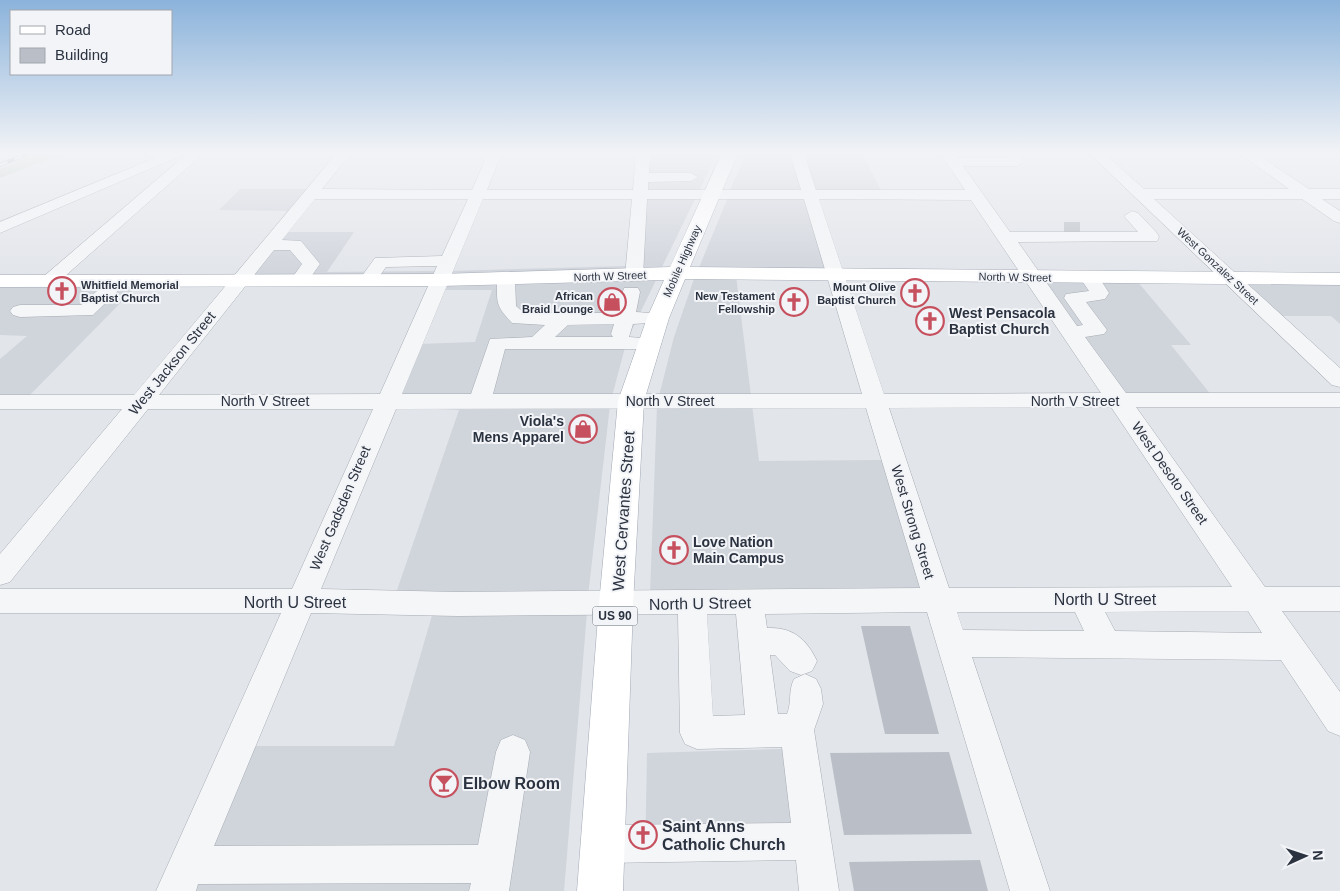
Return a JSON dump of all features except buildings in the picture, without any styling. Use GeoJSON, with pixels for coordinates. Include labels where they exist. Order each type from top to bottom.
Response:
{"type":"FeatureCollection","features":[{"type":"Feature","properties":{"kind":"main road","name":"Mobile Highway"},"geometry":{"type":"LineString","coordinates":[[642,334],[677,273],[711,195]]}},
{"type":"Feature","properties":{"kind":"main road","name":"North W Street"},"geometry":{"type":"LineString","coordinates":[[0,281],[368,280],[444,271],[506,279],[633,284],[677,273],[1340,279]]}},
{"type":"Feature","properties":{"kind":"main road","name":"West Cervantes Street"},"geometry":{"type":"LineString","coordinates":[[600,891],[616,604],[631,401],[642,334]]}},
{"type":"Feature","properties":{"kind":"street"},"geometry":{"type":"LineString","coordinates":[[0,228],[80,195]]}},
{"type":"Feature","properties":{"kind":"street"},"geometry":{"type":"LineString","coordinates":[[49,281],[149,195]]}},
{"type":"Feature","properties":{"kind":"street","name":"West Jackson Street"},"geometry":{"type":"LineString","coordinates":[[0,574],[311,195]]}},
{"type":"Feature","properties":{"kind":"street"},"geometry":{"type":"LineString","coordinates":[[407,195],[752,195]]}},
{"type":"Feature","properties":{"kind":"street","name":"West Gadsden Street"},"geometry":{"type":"LineString","coordinates":[[181,878],[476,195]]}},
{"type":"Feature","properties":{"kind":"street"},"geometry":{"type":"LineString","coordinates":[[625,318],[633,284],[641,195]]}},
{"type":"Feature","properties":{"kind":"street","name":"West Strong Street"},"geometry":{"type":"LineString","coordinates":[[809,195],[876,400],[937,600],[1030,891]]}},
{"type":"Feature","properties":{"kind":"street","name":"West Desoto Street"},"geometry":{"type":"LineString","coordinates":[[975,195],[1340,720]]}},
{"type":"Feature","properties":{"kind":"street","name":"West Gonzalez Street"},"geometry":{"type":"LineString","coordinates":[[1141,195],[1340,380]]}},
{"type":"Feature","properties":{"kind":"street"},"geometry":{"type":"LineString","coordinates":[[1307,195],[1340,218]]}},
{"type":"Feature","properties":{"kind":"street"},"geometry":{"type":"LineString","coordinates":[[1005,237],[1075,233],[1152,237],[1132,216]]}},
{"type":"Feature","properties":{"kind":"street"},"geometry":{"type":"LineString","coordinates":[[269,245],[296,245],[311,264],[299,280]]}},
{"type":"Feature","properties":{"kind":"street"},"geometry":{"type":"LineString","coordinates":[[1071,332],[1097,330],[1073,298],[1098,295],[1100,293],[1089,278]]}},
{"type":"Feature","properties":{"kind":"street"},"geometry":{"type":"LineString","coordinates":[[506,279],[507,307],[519,319],[625,318],[642,334]]}},
{"type":"Feature","properties":{"kind":"street"},"geometry":{"type":"LineString","coordinates":[[20,311],[86,311],[119,281]]}},
{"type":"Feature","properties":{"kind":"street"},"geometry":{"type":"LineString","coordinates":[[625,318],[642,334]]}},
{"type":"Feature","properties":{"kind":"street"},"geometry":{"type":"LineString","coordinates":[[511,343],[519,319]]}},
{"type":"Feature","properties":{"kind":"street"},"geometry":{"type":"LineString","coordinates":[[538,343],[562,319]]}},
{"type":"Feature","properties":{"kind":"street"},"geometry":{"type":"LineString","coordinates":[[480,400],[497,343],[538,343],[642,334]]}},
{"type":"Feature","properties":{"kind":"street","name":"North V Street"},"geometry":{"type":"LineString","coordinates":[[0,402],[1340,400]]}},
{"type":"Feature","properties":{"kind":"street"},"geometry":{"type":"LineString","coordinates":[[1084,599],[1106,645]]}},
{"type":"Feature","properties":{"kind":"street","name":"North U Street"},"geometry":{"type":"LineString","coordinates":[[0,601],[616,604],[937,600],[1340,599]]}},
{"type":"Feature","properties":{"kind":"street"},"geometry":{"type":"LineString","coordinates":[[749,602],[763,731]]}},
{"type":"Feature","properties":{"kind":"street"},"geometry":{"type":"LineString","coordinates":[[692,603],[697,733],[797,730]]}},
{"type":"Feature","properties":{"kind":"street"},"geometry":{"type":"LineString","coordinates":[[753,642],[782,641],[803,675],[807,704],[797,730],[819,891]]}},
{"type":"Feature","properties":{"kind":"street"},"geometry":{"type":"LineString","coordinates":[[951,643],[1289,647]]}},
{"type":"Feature","properties":{"kind":"street"},"geometry":{"type":"LineString","coordinates":[[181,878],[491,877],[513,752]]}},
{"type":"Feature","properties":{"kind":"street"},"geometry":{"type":"LineString","coordinates":[[603,844],[812,841]]}},
{"type":"Feature","properties":{"kind":"shaded area"},"geometry":{"type":"Polygon","coordinates":[[[234,195],[304,195],[235,278],[231,278],[272,232],[287,211],[219,210],[234,195]]]}},
{"type":"Feature","properties":{"kind":"shaded area"},"geometry":{"type":"Polygon","coordinates":[[[634,197],[628,273],[448,277],[451,271],[626,266],[634,197]]]}},
{"type":"Feature","properties":{"kind":"shaded area"},"geometry":{"type":"Polygon","coordinates":[[[647,197],[696,197],[660,271],[641,272],[647,197]]]}},
{"type":"Feature","properties":{"kind":"shaded area"},"geometry":{"type":"Polygon","coordinates":[[[728,197],[804,197],[827,271],[698,270],[728,197]]]}},
{"type":"Feature","properties":{"kind":"shaded area"},"geometry":{"type":"Polygon","coordinates":[[[287,232],[354,232],[327,272],[437,271],[434,277],[249,278],[287,232]]]}},
{"type":"Feature","properties":{"kind":"shaded area"},"geometry":{"type":"Polygon","coordinates":[[[695,276],[736,276],[751,396],[659,396],[674,337],[695,276]]]}},
{"type":"Feature","properties":{"kind":"shaded area"},"geometry":{"type":"Polygon","coordinates":[[[657,278],[627,340],[612,396],[398,396],[420,344],[475,342],[492,290],[443,290],[445,283],[657,278]]]}},
{"type":"Feature","properties":{"kind":"shaded area"},"geometry":{"type":"Polygon","coordinates":[[[1042,280],[1137,281],[1191,345],[1171,345],[1212,396],[1125,396],[1042,280]]]}},
{"type":"Feature","properties":{"kind":"shaded area"},"geometry":{"type":"Polygon","coordinates":[[[1243,282],[1340,282],[1340,324],[1331,316],[1279,316],[1243,282]]]}},
{"type":"Feature","properties":{"kind":"shaded area"},"geometry":{"type":"Polygon","coordinates":[[[4,284],[139,284],[28,397],[0,398],[0,359],[27,336],[0,335],[0,288],[4,284]]]}},
{"type":"Feature","properties":{"kind":"shaded area"},"geometry":{"type":"Polygon","coordinates":[[[610,405],[588,596],[396,593],[459,410],[393,407],[610,405]]]}},
{"type":"Feature","properties":{"kind":"shaded area"},"geometry":{"type":"Polygon","coordinates":[[[752,405],[759,461],[885,460],[924,592],[650,595],[657,406],[752,405]]]}},
{"type":"Feature","properties":{"kind":"shaded area"},"geometry":{"type":"Polygon","coordinates":[[[433,612],[587,612],[564,891],[191,891],[251,746],[394,746],[433,612]]]}},
{"type":"Feature","properties":{"kind":"shaded area"},"geometry":{"type":"Polygon","coordinates":[[[783,749],[796,857],[645,860],[647,753],[783,749]]]}},
{"type":"Feature","properties":{"kind":"tunnel"},"geometry":{"type":"LineString","coordinates":[[1064,230],[1080,230]]}},
{"type":"Feature","properties":{"kind":"place","name":"Whitfield Memorial Baptist Church"},"geometry":{"type":"Point","coordinates":[62,291]}},
{"type":"Feature","properties":{"kind":"place","name":"Mount Olive Baptist Church"},"geometry":{"type":"Point","coordinates":[915,293]}},
{"type":"Feature","properties":{"kind":"place","name":"African Braid Lounge"},"geometry":{"type":"Point","coordinates":[612,302]}},
{"type":"Feature","properties":{"kind":"place","name":"New Testament Fellowship"},"geometry":{"type":"Point","coordinates":[794,302]}},
{"type":"Feature","properties":{"kind":"place","name":"West Pensacola Baptist Church"},"geometry":{"type":"Point","coordinates":[930,321]}},
{"type":"Feature","properties":{"kind":"place","name":"Viola's Mens Apparel"},"geometry":{"type":"Point","coordinates":[583,429]}},
{"type":"Feature","properties":{"kind":"place","name":"Love Nation Main Campus"},"geometry":{"type":"Point","coordinates":[674,550]}},
{"type":"Feature","properties":{"kind":"place","name":"Elbow Room"},"geometry":{"type":"Point","coordinates":[444,783]}},
{"type":"Feature","properties":{"kind":"place","name":"Saint Anns Catholic Church"},"geometry":{"type":"Point","coordinates":[643,835]}}]}
